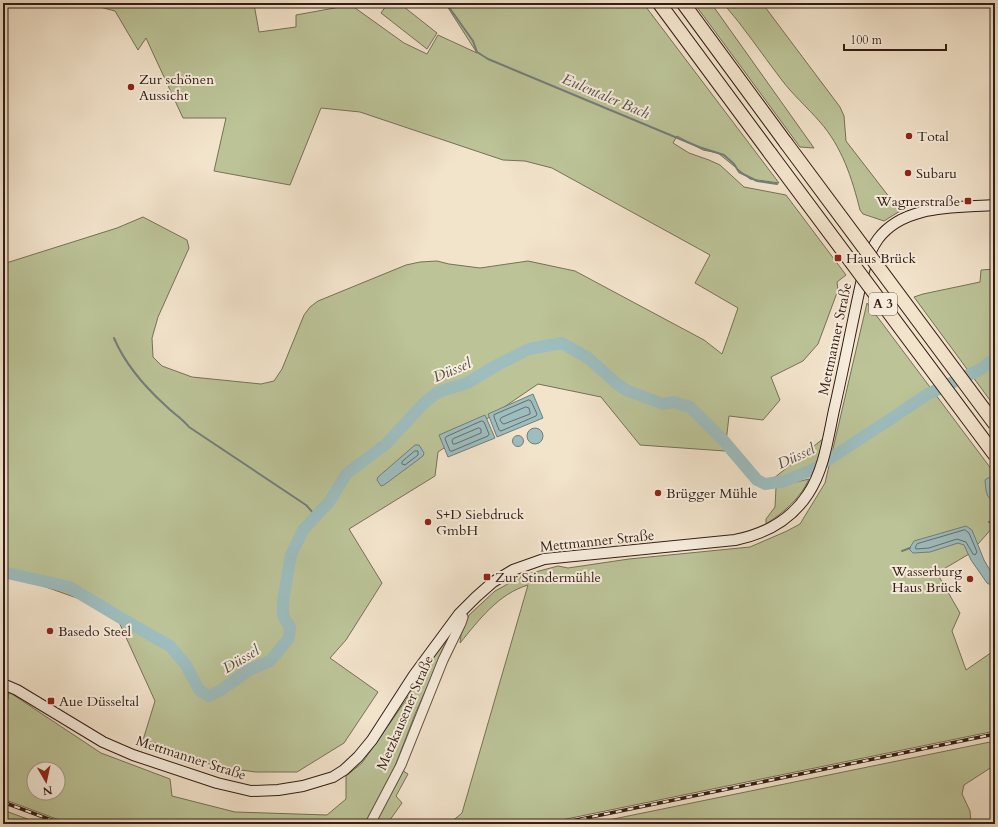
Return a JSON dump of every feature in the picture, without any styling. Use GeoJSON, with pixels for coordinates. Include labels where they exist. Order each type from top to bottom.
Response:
{"type":"FeatureCollection","features":[{"type":"Feature","properties":{"kind":"highway","name":"A 3"},"geometry":{"type":"LineString","coordinates":[[660,3],[995,455]]}},
{"type":"Feature","properties":{"kind":"highway","name":"A 3"},"geometry":{"type":"LineString","coordinates":[[683,3],[995,424]]}},
{"type":"Feature","properties":{"kind":"main road","name":"Mettmanner Straße"},"geometry":{"type":"LineString","coordinates":[[3,684],[17,690],[103,742],[217,783],[239,789],[263,791],[290,789],[309,785],[333,777],[344,770],[358,757],[372,740],[414,675],[460,614],[476,596],[493,582],[513,570],[544,559],[735,540],[760,534],[777,525],[793,513],[808,495],[818,476],[865,266],[879,238],[907,217],[921,212],[995,205]]}},
{"type":"Feature","properties":{"kind":"street","name":"Metzkausener Straße"},"geometry":{"type":"LineString","coordinates":[[370,824],[401,765],[442,660],[461,623],[463,617],[460,614]]}},
{"type":"Feature","properties":{"kind":"green space"},"geometry":{"type":"Polygon","coordinates":[[[74,3],[250,3],[254,4],[259,32],[296,27],[296,15],[351,5],[404,43],[427,54],[438,35],[477,53],[445,3],[643,3],[779,183],[750,179],[718,153],[703,150],[677,136],[673,143],[689,153],[720,165],[744,187],[786,195],[846,275],[837,282],[838,290],[818,344],[803,361],[771,377],[780,400],[763,420],[729,416],[725,451],[640,445],[601,397],[538,384],[438,452],[435,476],[349,529],[382,583],[346,640],[330,658],[378,692],[344,743],[297,772],[256,772],[217,767],[162,745],[143,740],[155,701],[114,611],[3,572],[3,264],[117,228],[143,217],[187,240],[189,248],[158,317],[152,338],[153,357],[162,366],[192,377],[261,384],[274,381],[282,369],[304,315],[310,307],[318,301],[406,265],[420,262],[437,261],[480,268],[528,261],[575,271],[704,340],[722,354],[738,308],[695,283],[710,255],[552,168],[525,161],[503,160],[360,112],[321,108],[290,185],[214,171],[226,118],[183,118],[146,38],[138,50],[115,11],[92,5],[74,3]]]}},
{"type":"Feature","properties":{"kind":"green space"},"geometry":{"type":"Polygon","coordinates":[[[388,3],[399,3],[437,33],[427,49],[381,13],[388,3]]]}},
{"type":"Feature","properties":{"kind":"green space"},"geometry":{"type":"Polygon","coordinates":[[[694,3],[711,3],[814,148],[800,147],[694,3]]]}},
{"type":"Feature","properties":{"kind":"green space"},"geometry":{"type":"Polygon","coordinates":[[[723,3],[762,3],[840,107],[844,116],[846,141],[900,211],[884,221],[863,214],[860,210],[845,163],[828,132],[815,116],[785,85],[723,3]]]}},
{"type":"Feature","properties":{"kind":"green space"},"geometry":{"type":"Polygon","coordinates":[[[995,269],[995,407],[914,297],[980,282],[981,270],[995,269]]]}},
{"type":"Feature","properties":{"kind":"green space"},"geometry":{"type":"Polygon","coordinates":[[[867,303],[995,474],[995,525],[969,554],[937,573],[960,613],[952,631],[966,670],[995,650],[995,731],[542,824],[449,824],[462,813],[528,585],[517,589],[498,601],[460,643],[461,635],[469,615],[495,591],[524,575],[558,566],[568,568],[629,559],[750,547],[800,524],[825,483],[867,303]]]}},
{"type":"Feature","properties":{"kind":"green space"},"geometry":{"type":"Polygon","coordinates":[[[824,438],[817,463],[780,479],[774,478],[824,438]]]}},
{"type":"Feature","properties":{"kind":"green space"},"geometry":{"type":"Polygon","coordinates":[[[809,479],[796,499],[779,515],[766,524],[766,519],[775,507],[776,487],[809,479]]]}},
{"type":"Feature","properties":{"kind":"green space"},"geometry":{"type":"Polygon","coordinates":[[[453,628],[415,714],[395,766],[408,774],[396,796],[402,803],[387,824],[70,824],[3,799],[3,720],[9,692],[101,753],[170,779],[172,796],[235,812],[327,815],[346,799],[346,776],[362,763],[406,700],[428,663],[453,628]]]}},
{"type":"Feature","properties":{"kind":"green space"},"geometry":{"type":"Polygon","coordinates":[[[995,741],[995,765],[964,785],[962,794],[970,811],[971,824],[589,824],[995,741]]]}},
{"type":"Feature","properties":{"kind":"green space"},"geometry":{"type":"Polygon","coordinates":[[[3,810],[41,824],[3,824],[3,810]]]}},
{"type":"Feature","properties":{"kind":"water"},"geometry":{"type":"Polygon","coordinates":[[[995,356],[995,364],[983,374],[977,369],[995,356]]]}},
{"type":"Feature","properties":{"kind":"water"},"geometry":{"type":"Polygon","coordinates":[[[533,394],[543,418],[497,437],[488,414],[533,394]]]}},
{"type":"Feature","properties":{"kind":"water"},"geometry":{"type":"Polygon","coordinates":[[[485,415],[495,438],[448,457],[439,435],[485,415]]]}},
{"type":"Feature","properties":{"kind":"water"},"geometry":{"type":"Polygon","coordinates":[[[535,428],[541,430],[543,436],[541,442],[535,444],[529,442],[527,436],[529,430],[535,428]]]}},
{"type":"Feature","properties":{"kind":"water"},"geometry":{"type":"Polygon","coordinates":[[[518,435],[522,437],[524,441],[522,445],[518,447],[514,445],[512,441],[514,437],[518,435]]]}},
{"type":"Feature","properties":{"kind":"water"},"geometry":{"type":"Polygon","coordinates":[[[415,445],[419,445],[424,453],[423,456],[381,486],[377,480],[378,477],[415,445]]]}},
{"type":"Feature","properties":{"kind":"water"},"geometry":{"type":"Polygon","coordinates":[[[988,478],[995,478],[995,501],[989,498],[986,492],[985,480],[988,478]]]}},
{"type":"Feature","properties":{"kind":"water"},"geometry":{"type":"Polygon","coordinates":[[[966,526],[972,530],[984,560],[995,579],[995,582],[991,585],[987,583],[971,560],[964,545],[958,543],[930,552],[913,553],[909,549],[914,541],[966,526]]]}},
{"type":"Feature","properties":{"kind":"waterway","name":"Eulentaler Bach"},"geometry":{"type":"LineString","coordinates":[[446,3],[473,41],[477,52],[488,59],[699,147],[724,155],[734,164],[739,172],[757,181],[777,184]]}},
{"type":"Feature","properties":{"kind":"waterway"},"geometry":{"type":"LineString","coordinates":[[114,338],[124,357],[143,383],[189,427],[306,505],[316,516]]}},
{"type":"Feature","properties":{"kind":"waterway","name":"Düssel"},"geometry":{"type":"LineString","coordinates":[[3,572],[69,587],[170,646],[186,665],[199,690],[209,696],[221,690],[249,670],[270,661],[289,638],[290,627],[283,616],[283,601],[291,555],[303,530],[330,501],[346,474],[386,444],[424,403],[438,392],[467,383],[499,364],[529,349],[562,343],[588,358],[626,390],[663,404],[673,402],[690,407],[723,440],[757,480],[765,484],[785,481],[814,469],[928,394],[981,369],[995,358]]}},
{"type":"Feature","properties":{"kind":"waterway"},"geometry":{"type":"LineString","coordinates":[[989,522],[995,521]]}},
{"type":"Feature","properties":{"kind":"waterway"},"geometry":{"type":"LineString","coordinates":[[902,551],[910,548]]}},
{"type":"Feature","properties":{"kind":"railway"},"geometry":{"type":"LineString","coordinates":[[557,824],[995,734]]}},
{"type":"Feature","properties":{"kind":"railway"},"geometry":{"type":"LineString","coordinates":[[3,802],[62,824]]}},
{"type":"Feature","properties":{"kind":"place","name":"Zur schönen Aussicht"},"geometry":{"type":"Point","coordinates":[131,87]}},
{"type":"Feature","properties":{"kind":"place","name":"Total"},"geometry":{"type":"Point","coordinates":[909,136]}},
{"type":"Feature","properties":{"kind":"place","name":"Subaru"},"geometry":{"type":"Point","coordinates":[908,173]}},
{"type":"Feature","properties":{"kind":"place","name":"Wagnerstraße"},"geometry":{"type":"Point","coordinates":[968,201]}},
{"type":"Feature","properties":{"kind":"place","name":"Haus Brück"},"geometry":{"type":"Point","coordinates":[838,258]}},
{"type":"Feature","properties":{"kind":"place","name":"Brügger Mühle"},"geometry":{"type":"Point","coordinates":[658,493]}},
{"type":"Feature","properties":{"kind":"place","name":"S+D Siebdruck GmbH"},"geometry":{"type":"Point","coordinates":[428,522]}},
{"type":"Feature","properties":{"kind":"place","name":"Zur Stindermühle"},"geometry":{"type":"Point","coordinates":[487,577]}},
{"type":"Feature","properties":{"kind":"place","name":"Wasserburg Haus Brück"},"geometry":{"type":"Point","coordinates":[970,579]}},
{"type":"Feature","properties":{"kind":"place","name":"Basedo Steel"},"geometry":{"type":"Point","coordinates":[50,631]}},
{"type":"Feature","properties":{"kind":"place","name":"Aue Düsseltal"},"geometry":{"type":"Point","coordinates":[51,701]}}]}
